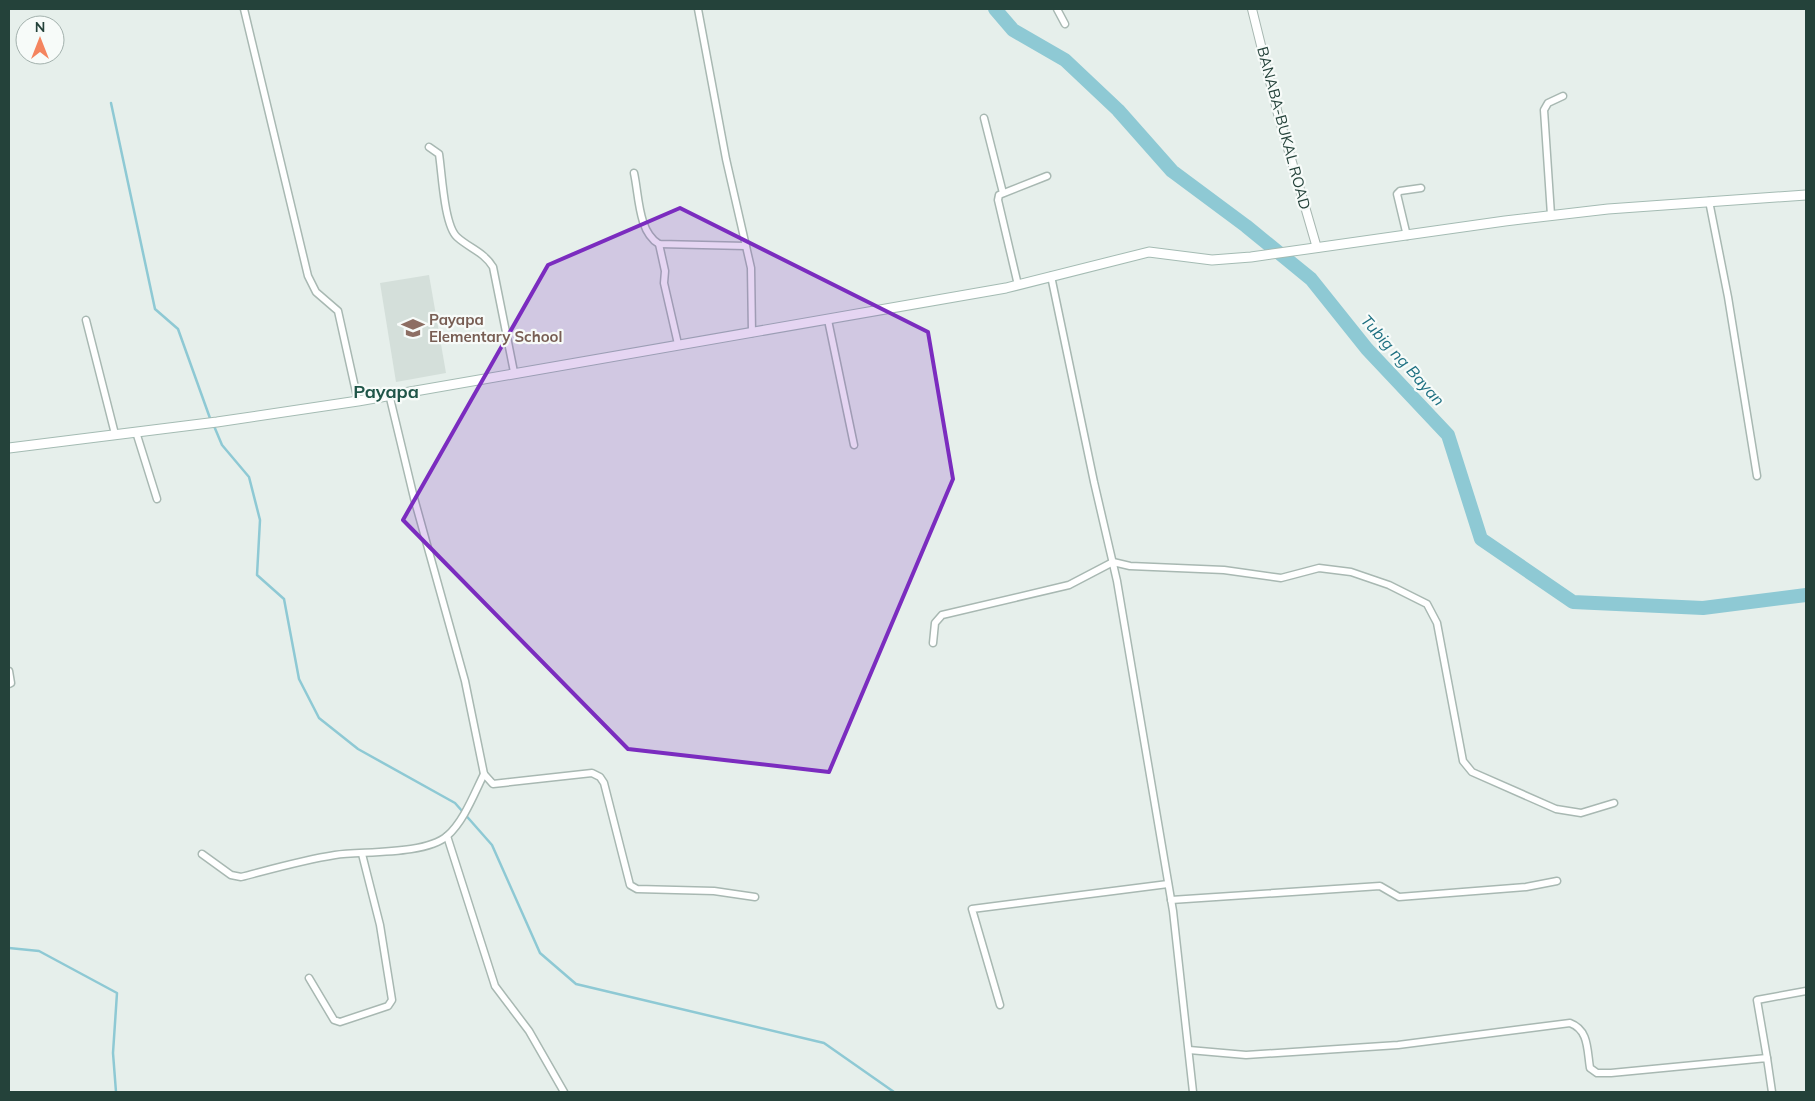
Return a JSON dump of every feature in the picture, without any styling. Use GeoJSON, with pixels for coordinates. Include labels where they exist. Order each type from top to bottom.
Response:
{"type":"FeatureCollection","features":[{"type":"Feature","properties":{"kind":"main road"},"geometry":{"type":"LineString","coordinates":[[9,448],[358,401],[514,372],[828,320],[1018,285],[1149,252],[1212,260],[1280,253],[1551,215],[1709,201],[1806,195]]}},
{"type":"Feature","properties":{"kind":"street"},"geometry":{"type":"LineString","coordinates":[[244,9],[308,276],[316,292],[338,312],[358,401]]}},
{"type":"Feature","properties":{"kind":"street"},"geometry":{"type":"LineString","coordinates":[[698,9],[726,159],[751,268],[752,333]]}},
{"type":"Feature","properties":{"kind":"street"},"geometry":{"type":"LineString","coordinates":[[1057,9],[1065,24]]}},
{"type":"Feature","properties":{"kind":"street","name":"BANABA-BUKAL ROAD"},"geometry":{"type":"LineString","coordinates":[[1252,9],[1278,114],[1317,248]]}},
{"type":"Feature","properties":{"kind":"street"},"geometry":{"type":"LineString","coordinates":[[1551,215],[1544,110],[1548,103],[1563,96]]}},
{"type":"Feature","properties":{"kind":"street"},"geometry":{"type":"LineString","coordinates":[[984,118],[1004,193]]}},
{"type":"Feature","properties":{"kind":"street"},"geometry":{"type":"LineString","coordinates":[[429,147],[439,154],[449,224],[456,236],[488,259],[493,267],[514,372]]}},
{"type":"Feature","properties":{"kind":"street"},"geometry":{"type":"LineString","coordinates":[[634,173],[644,226],[652,240],[659,244],[746,246]]}},
{"type":"Feature","properties":{"kind":"street"},"geometry":{"type":"LineString","coordinates":[[1018,285],[998,200],[999,194],[1047,176]]}},
{"type":"Feature","properties":{"kind":"street"},"geometry":{"type":"LineString","coordinates":[[1407,236],[1397,194],[1400,191],[1421,188]]}},
{"type":"Feature","properties":{"kind":"street"},"geometry":{"type":"LineString","coordinates":[[1709,201],[1728,297],[1758,476]]}},
{"type":"Feature","properties":{"kind":"street"},"geometry":{"type":"LineString","coordinates":[[659,244],[665,271],[664,283],[678,344]]}},
{"type":"Feature","properties":{"kind":"street"},"geometry":{"type":"LineString","coordinates":[[1051,276],[1094,482],[1113,562],[1171,900],[1193,1092]]}},
{"type":"Feature","properties":{"kind":"street"},"geometry":{"type":"LineString","coordinates":[[86,320],[115,434]]}},
{"type":"Feature","properties":{"kind":"street"},"geometry":{"type":"LineString","coordinates":[[828,320],[854,445]]}},
{"type":"Feature","properties":{"kind":"street"},"geometry":{"type":"LineString","coordinates":[[389,394],[414,498],[465,681],[484,774],[493,784],[592,773],[600,777],[604,783],[630,885],[637,889],[714,891],[755,896]]}},
{"type":"Feature","properties":{"kind":"street"},"geometry":{"type":"LineString","coordinates":[[136,432],[157,500]]}},
{"type":"Feature","properties":{"kind":"street"},"geometry":{"type":"LineString","coordinates":[[933,643],[935,624],[942,615],[1069,584],[1113,562],[1130,566],[1224,570],[1281,578],[1319,568],[1351,572],[1389,585],[1427,604],[1437,623],[1463,761],[1472,772],[1556,809],[1581,813],[1614,803]]}},
{"type":"Feature","properties":{"kind":"street"},"geometry":{"type":"LineString","coordinates":[[9,671],[11,683],[9,684]]}},
{"type":"Feature","properties":{"kind":"street"},"geometry":{"type":"LineString","coordinates":[[202,854],[231,875],[241,876],[336,855],[362,854],[434,845],[447,836],[456,826],[484,774]]}},
{"type":"Feature","properties":{"kind":"street"},"geometry":{"type":"LineString","coordinates":[[447,836],[495,986],[529,1031],[564,1092]]}},
{"type":"Feature","properties":{"kind":"street"},"geometry":{"type":"LineString","coordinates":[[309,978],[334,1020],[340,1022],[388,1006],[392,1000],[380,925],[362,854]]}},
{"type":"Feature","properties":{"kind":"street"},"geometry":{"type":"LineString","coordinates":[[1171,900],[1380,886],[1399,897],[1526,887],[1557,881]]}},
{"type":"Feature","properties":{"kind":"street"},"geometry":{"type":"LineString","coordinates":[[1000,1005],[972,909],[1168,884]]}},
{"type":"Feature","properties":{"kind":"street"},"geometry":{"type":"LineString","coordinates":[[1772,1092],[1757,1000],[1806,991]]}},
{"type":"Feature","properties":{"kind":"street"},"geometry":{"type":"LineString","coordinates":[[1189,1050],[1246,1055],[1398,1045],[1570,1023],[1580,1026],[1585,1035],[1590,1068],[1598,1073],[1767,1058]]}},
{"type":"Feature","properties":{"kind":"highlighted area"},"geometry":{"type":"Polygon","coordinates":[[[680,208],[928,332],[953,479],[829,772],[628,749],[403,520],[548,265],[680,208]]]}},
{"type":"Feature","properties":{"kind":"shaded area","name":"Payapa Elementary School"},"geometry":{"type":"Polygon","coordinates":[[[429,275],[446,373],[396,382],[380,283],[429,275]]]}},
{"type":"Feature","properties":{"kind":"waterway","name":"Tubig ng Bayan"},"geometry":{"type":"LineString","coordinates":[[995,9],[1013,30],[1065,60],[1118,110],[1172,171],[1246,226],[1311,279],[1367,349],[1448,435],[1481,539],[1573,602],[1703,608],[1806,595]]}},
{"type":"Feature","properties":{"kind":"waterway"},"geometry":{"type":"LineString","coordinates":[[111,103],[155,309],[178,329],[211,421]]}},
{"type":"Feature","properties":{"kind":"waterway"},"geometry":{"type":"LineString","coordinates":[[214,426],[222,445],[249,477],[260,520],[257,575],[284,599],[299,679],[319,718],[358,749],[455,803],[492,845],[540,953],[576,984],[824,1043],[894,1092]]}},
{"type":"Feature","properties":{"kind":"waterway"},"geometry":{"type":"LineString","coordinates":[[9,948],[39,951],[117,993],[113,1053],[116,1092]]}},
{"type":"Feature","properties":{"kind":"place","name":"Payapa Elementary School"},"geometry":{"type":"Point","coordinates":[413,328]}},
{"type":"Feature","properties":{"kind":"district","name":"Payapa"},"geometry":{"type":"Point","coordinates":[386,391]}}]}
